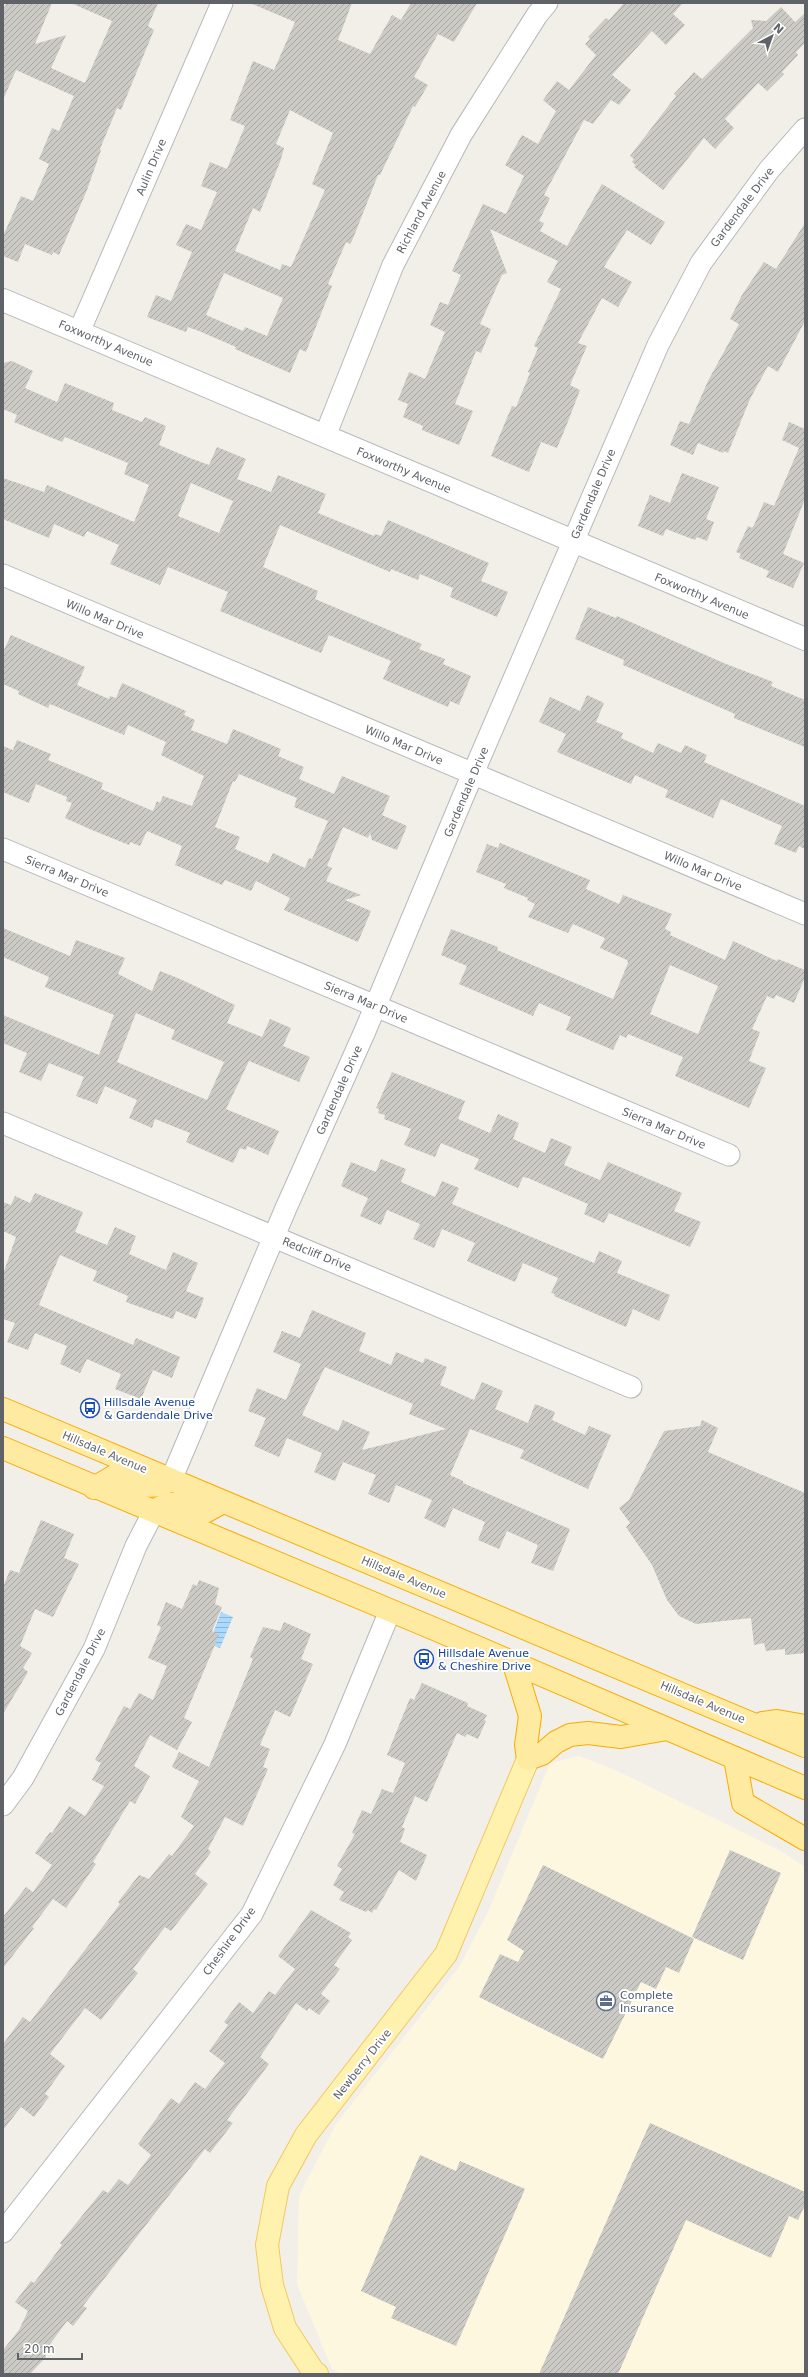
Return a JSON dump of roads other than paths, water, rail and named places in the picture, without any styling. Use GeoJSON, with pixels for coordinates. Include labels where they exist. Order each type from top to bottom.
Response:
{"type":"FeatureCollection","features":[{"type":"Feature","properties":{"kind":"highway","name":"Hillsdale Avenue"},"geometry":{"type":"LineString","coordinates":[[3,1409],[805,1746]]}},
{"type":"Feature","properties":{"kind":"highway"},"geometry":{"type":"LineString","coordinates":[[3,1448],[94,1488],[154,1511],[805,1788]]}},
{"type":"Feature","properties":{"kind":"highway"},"geometry":{"type":"LineString","coordinates":[[94,1488],[116,1475],[146,1487],[161,1485],[171,1480]]}},
{"type":"Feature","properties":{"kind":"highway"},"geometry":{"type":"LineString","coordinates":[[154,1511],[162,1505],[180,1502],[205,1512],[223,1502]]}},
{"type":"Feature","properties":{"kind":"highway"},"geometry":{"type":"LineString","coordinates":[[514,1664],[530,1716],[526,1745],[528,1759],[542,1754],[556,1742],[570,1735],[588,1733],[621,1737],[667,1729]]}},
{"type":"Feature","properties":{"kind":"highway"},"geometry":{"type":"LineString","coordinates":[[756,1725],[777,1721],[805,1726]]}},
{"type":"Feature","properties":{"kind":"highway"},"geometry":{"type":"LineString","coordinates":[[735,1758],[742,1803],[805,1839]]}},
{"type":"Feature","properties":{"kind":"main road","name":"Newberry Drive"},"geometry":{"type":"LineString","coordinates":[[317,2374],[285,2328],[274,2296],[267,2245],[278,2186],[306,2135],[446,1954],[528,1759]]}},
{"type":"Feature","properties":{"kind":"street","name":"Aulin Drive"},"geometry":{"type":"LineString","coordinates":[[79,332],[222,3]]}},
{"type":"Feature","properties":{"kind":"street","name":"Richland Avenue"},"geometry":{"type":"LineString","coordinates":[[325,436],[393,265],[461,135],[537,15],[547,3]]}},
{"type":"Feature","properties":{"kind":"street","name":"Gardendale Drive"},"geometry":{"type":"LineString","coordinates":[[171,1480],[274,1236],[375,1006],[473,774],[658,345],[701,263],[768,170],[805,129]]}},
{"type":"Feature","properties":{"kind":"street","name":"Foxworthy Avenue"},"geometry":{"type":"LineString","coordinates":[[3,300],[805,639]]}},
{"type":"Feature","properties":{"kind":"street","name":"Willo Mar Drive"},"geometry":{"type":"LineString","coordinates":[[3,575],[805,914]]}},
{"type":"Feature","properties":{"kind":"street","name":"Sierra Mar Drive"},"geometry":{"type":"LineString","coordinates":[[3,849],[729,1155]]}},
{"type":"Feature","properties":{"kind":"street","name":"Redcliff Drive"},"geometry":{"type":"LineString","coordinates":[[3,1123],[631,1387]]}},
{"type":"Feature","properties":{"kind":"street","name":"Gardendale Drive"},"geometry":{"type":"LineString","coordinates":[[3,1805],[23,1778],[94,1649],[136,1546],[154,1511]]}},
{"type":"Feature","properties":{"kind":"street","name":"Cheshire Drive"},"geometry":{"type":"LineString","coordinates":[[3,2232],[252,1914],[335,1744],[390,1611]]}},
{"type":"Feature","properties":{"kind":"water"},"geometry":{"type":"Polygon","coordinates":[[[221,1612],[233,1617],[220,1648],[209,1644],[221,1612]]]}},
{"type":"Feature","properties":{"kind":"place","name":"Hillsdale Avenue & Gardendale Drive"},"geometry":{"type":"Point","coordinates":[90,1408]}},
{"type":"Feature","properties":{"kind":"place","name":"Hillsdale Avenue & Cheshire Drive"},"geometry":{"type":"Point","coordinates":[424,1659]}},
{"type":"Feature","properties":{"kind":"place","name":"Complete Insurance"},"geometry":{"type":"Point","coordinates":[606,2001]}}]}
